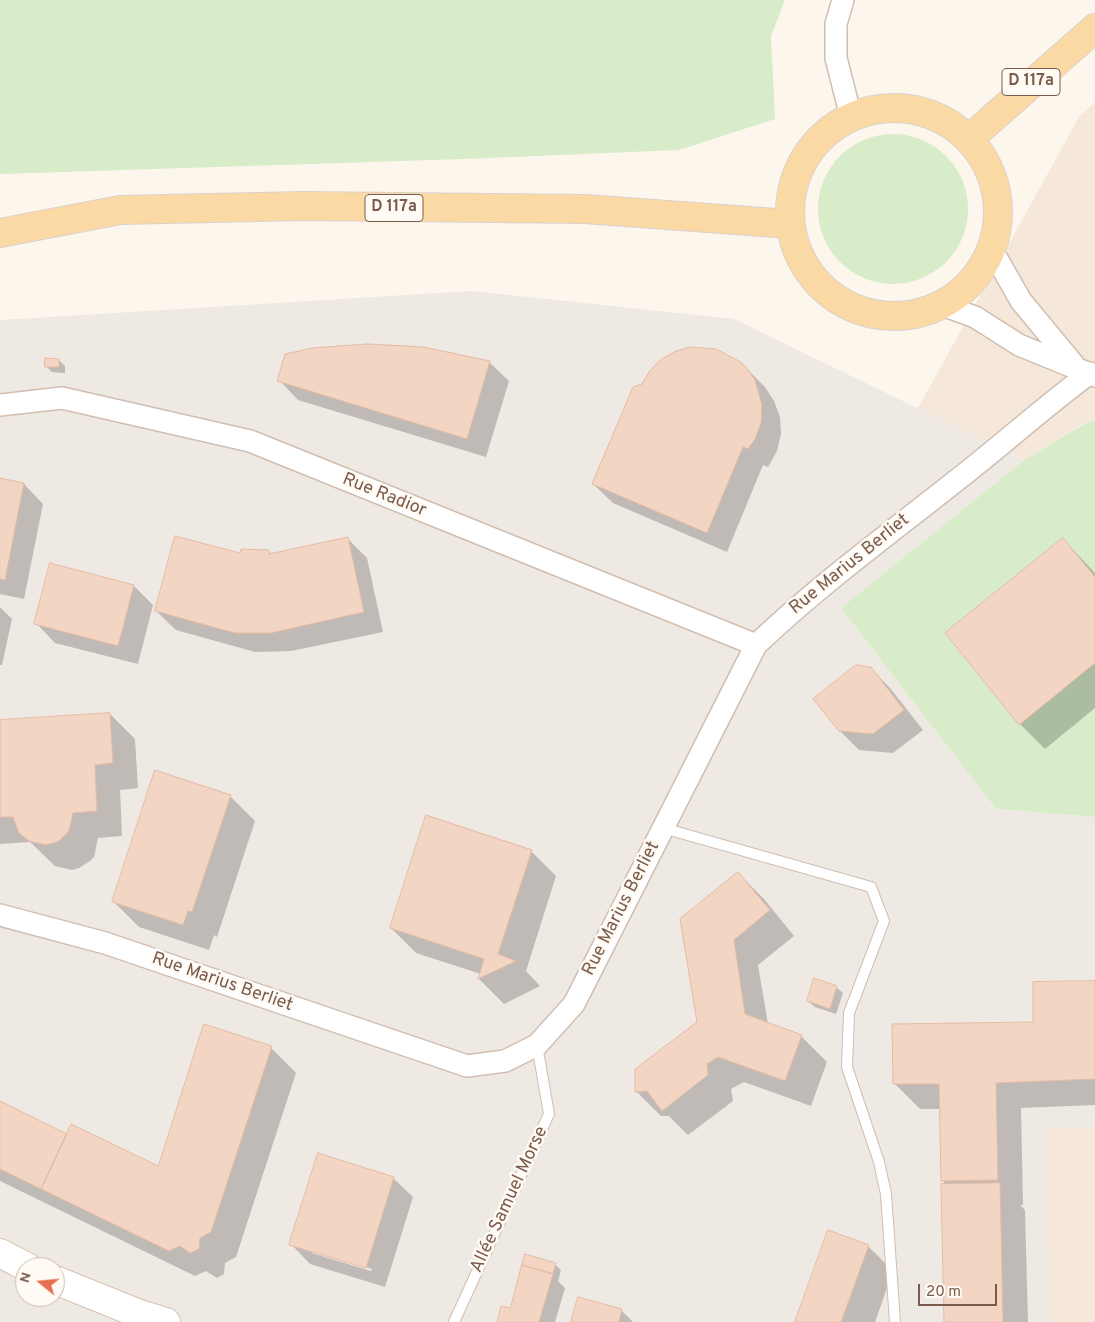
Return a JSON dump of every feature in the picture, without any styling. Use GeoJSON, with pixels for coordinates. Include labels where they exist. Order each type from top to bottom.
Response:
{"type":"FeatureCollection","features":[{"type":"Feature","properties":{"kind":"main road","name":"D 117a"},"geometry":{"type":"LineString","coordinates":[[969,139],[1011,100],[1095,28]]}},
{"type":"Feature","properties":{"kind":"main road"},"geometry":{"type":"LineString","coordinates":[[882,108],[914,109],[943,120],[969,139],[986,163],[997,191],[998,221],[992,250],[980,272],[963,291],[942,305],[910,316],[876,316],[845,305],[818,284],[799,256],[790,224],[792,191],[803,161],[824,135],[851,117],[882,108]]}},
{"type":"Feature","properties":{"kind":"main road","name":"D 117a"},"geometry":{"type":"LineString","coordinates":[[0,233],[120,210],[303,206],[585,209],[790,224]]}},
{"type":"Feature","properties":{"kind":"main road"},"geometry":{"type":"LineString","coordinates":[[0,1253],[15,1261]]}},
{"type":"Feature","properties":{"kind":"main road"},"geometry":{"type":"LineString","coordinates":[[65,1284],[121,1307],[166,1322]]}},
{"type":"Feature","properties":{"kind":"street"},"geometry":{"type":"LineString","coordinates":[[843,0],[836,24],[836,58],[851,117]]}},
{"type":"Feature","properties":{"kind":"street"},"geometry":{"type":"LineString","coordinates":[[992,250],[1021,301],[1087,372]]}},
{"type":"Feature","properties":{"kind":"street"},"geometry":{"type":"LineString","coordinates":[[942,305],[974,316],[1019,345],[1087,372]]}},
{"type":"Feature","properties":{"kind":"street","name":"Rue Marius Berliet"},"geometry":{"type":"LineString","coordinates":[[0,915],[105,943],[467,1066],[505,1061],[537,1045],[574,1004],[756,645],[793,610],[995,451],[1087,372]]}},
{"type":"Feature","properties":{"kind":"street","name":"Rue Radior"},"geometry":{"type":"LineString","coordinates":[[0,405],[62,398],[250,441],[756,645]]}},
{"type":"Feature","properties":{"kind":"lane"},"geometry":{"type":"LineString","coordinates":[[663,828],[871,887],[884,921],[849,1013],[847,1067],[879,1162],[886,1194],[895,1322]]}},
{"type":"Feature","properties":{"kind":"lane","name":"Allée Samuel Morse"},"geometry":{"type":"LineString","coordinates":[[454,1322],[549,1114],[537,1045]]}},
{"type":"Feature","properties":{"kind":"shaded area"},"geometry":{"type":"Polygon","coordinates":[[[1095,102],[1095,420],[1085,423],[1024,460],[918,408],[1079,117],[1095,102]]]}},
{"type":"Feature","properties":{"kind":"shaded area"},"geometry":{"type":"Polygon","coordinates":[[[472,291],[734,319],[1024,460],[841,608],[996,809],[1095,817],[1095,1127],[1044,1128],[1050,1322],[0,1322],[0,320],[472,291]]]}},
{"type":"Feature","properties":{"kind":"shaded area"},"geometry":{"type":"Polygon","coordinates":[[[1095,1127],[1095,1322],[1050,1322],[1044,1128],[1095,1127]]]}},
{"type":"Feature","properties":{"kind":"green space"},"geometry":{"type":"Polygon","coordinates":[[[0,0],[785,0],[771,36],[775,119],[679,150],[0,174],[0,0]]]}},
{"type":"Feature","properties":{"kind":"green space"},"geometry":{"type":"Polygon","coordinates":[[[893,134],[922,140],[946,156],[962,180],[968,209],[962,238],[946,262],[922,278],[893,284],[864,278],[840,262],[824,238],[818,209],[824,180],[840,156],[864,140],[893,134]]]}},
{"type":"Feature","properties":{"kind":"green space"},"geometry":{"type":"Polygon","coordinates":[[[1095,420],[1095,817],[996,809],[841,608],[1024,460],[1086,423],[1095,420]]]}},
{"type":"Feature","properties":{"kind":"building"},"geometry":{"type":"Polygon","coordinates":[[[368,344],[423,347],[490,361],[467,439],[277,381],[285,354],[313,348],[368,344]]]}},
{"type":"Feature","properties":{"kind":"building"},"geometry":{"type":"Polygon","coordinates":[[[690,347],[716,349],[739,361],[755,380],[762,405],[761,423],[755,439],[748,449],[743,447],[707,533],[592,484],[633,387],[642,384],[649,372],[660,360],[674,352],[690,347]]]}},
{"type":"Feature","properties":{"kind":"building"},"geometry":{"type":"Polygon","coordinates":[[[45,358],[59,359],[59,367],[45,367],[45,358]]]}},
{"type":"Feature","properties":{"kind":"building"},"geometry":{"type":"Polygon","coordinates":[[[0,478],[24,483],[5,580],[0,579],[0,478]]]}},
{"type":"Feature","properties":{"kind":"building"},"geometry":{"type":"Polygon","coordinates":[[[175,536],[240,553],[241,549],[269,550],[269,554],[348,537],[364,612],[271,633],[235,633],[155,611],[175,536]]]}},
{"type":"Feature","properties":{"kind":"building"},"geometry":{"type":"Polygon","coordinates":[[[1063,538],[1095,577],[1095,663],[1019,725],[945,633],[1063,538]]]}},
{"type":"Feature","properties":{"kind":"building"},"geometry":{"type":"Polygon","coordinates":[[[50,563],[134,585],[118,646],[34,624],[50,563]]]}},
{"type":"Feature","properties":{"kind":"building"},"geometry":{"type":"Polygon","coordinates":[[[856,665],[871,667],[904,710],[873,734],[839,731],[813,699],[856,665]]]}},
{"type":"Feature","properties":{"kind":"building"},"geometry":{"type":"Polygon","coordinates":[[[110,713],[113,763],[95,765],[97,811],[73,813],[69,831],[59,841],[46,845],[29,841],[19,833],[13,817],[0,817],[0,720],[110,713]]]}},
{"type":"Feature","properties":{"kind":"building"},"geometry":{"type":"Polygon","coordinates":[[[155,770],[231,795],[192,912],[188,911],[183,925],[112,902],[155,770]]]}},
{"type":"Feature","properties":{"kind":"building"},"geometry":{"type":"Polygon","coordinates":[[[426,815],[532,850],[498,954],[516,961],[478,979],[484,959],[390,928],[426,815]]]}},
{"type":"Feature","properties":{"kind":"building"},"geometry":{"type":"Polygon","coordinates":[[[738,872],[770,910],[734,940],[745,1014],[802,1035],[785,1081],[718,1057],[707,1064],[708,1075],[662,1111],[647,1091],[635,1092],[635,1069],[697,1022],[680,919],[738,872]]]}},
{"type":"Feature","properties":{"kind":"building"},"geometry":{"type":"Polygon","coordinates":[[[814,978],[837,986],[830,1009],[807,1001],[814,978]]]}},
{"type":"Feature","properties":{"kind":"building"},"geometry":{"type":"Polygon","coordinates":[[[1095,981],[1095,1079],[996,1083],[998,1180],[941,1181],[939,1084],[893,1084],[892,1024],[1033,1022],[1033,982],[1095,981]]]}},
{"type":"Feature","properties":{"kind":"building"},"geometry":{"type":"Polygon","coordinates":[[[204,1024],[272,1046],[211,1232],[200,1238],[199,1249],[190,1253],[180,1246],[169,1251],[41,1189],[71,1124],[158,1166],[204,1024]]]}},
{"type":"Feature","properties":{"kind":"building"},"geometry":{"type":"Polygon","coordinates":[[[0,1101],[67,1134],[41,1189],[0,1169],[0,1101]]]}},
{"type":"Feature","properties":{"kind":"building"},"geometry":{"type":"Polygon","coordinates":[[[318,1153],[394,1177],[366,1268],[289,1245],[318,1153]]]}},
{"type":"Feature","properties":{"kind":"building"},"geometry":{"type":"Polygon","coordinates":[[[1000,1183],[1003,1322],[944,1322],[941,1184],[1000,1183]]]}},
{"type":"Feature","properties":{"kind":"building"},"geometry":{"type":"Polygon","coordinates":[[[828,1230],[869,1245],[841,1322],[795,1322],[828,1230]]]}},
{"type":"Feature","properties":{"kind":"building"},"geometry":{"type":"Polygon","coordinates":[[[525,1254],[556,1263],[553,1274],[522,1265],[525,1254]]]}},
{"type":"Feature","properties":{"kind":"building"},"geometry":{"type":"Polygon","coordinates":[[[522,1265],[553,1274],[539,1322],[497,1322],[501,1306],[510,1308],[522,1265]]]}},
{"type":"Feature","properties":{"kind":"building"},"geometry":{"type":"Polygon","coordinates":[[[578,1297],[622,1309],[619,1322],[571,1322],[578,1297]]]}}]}
